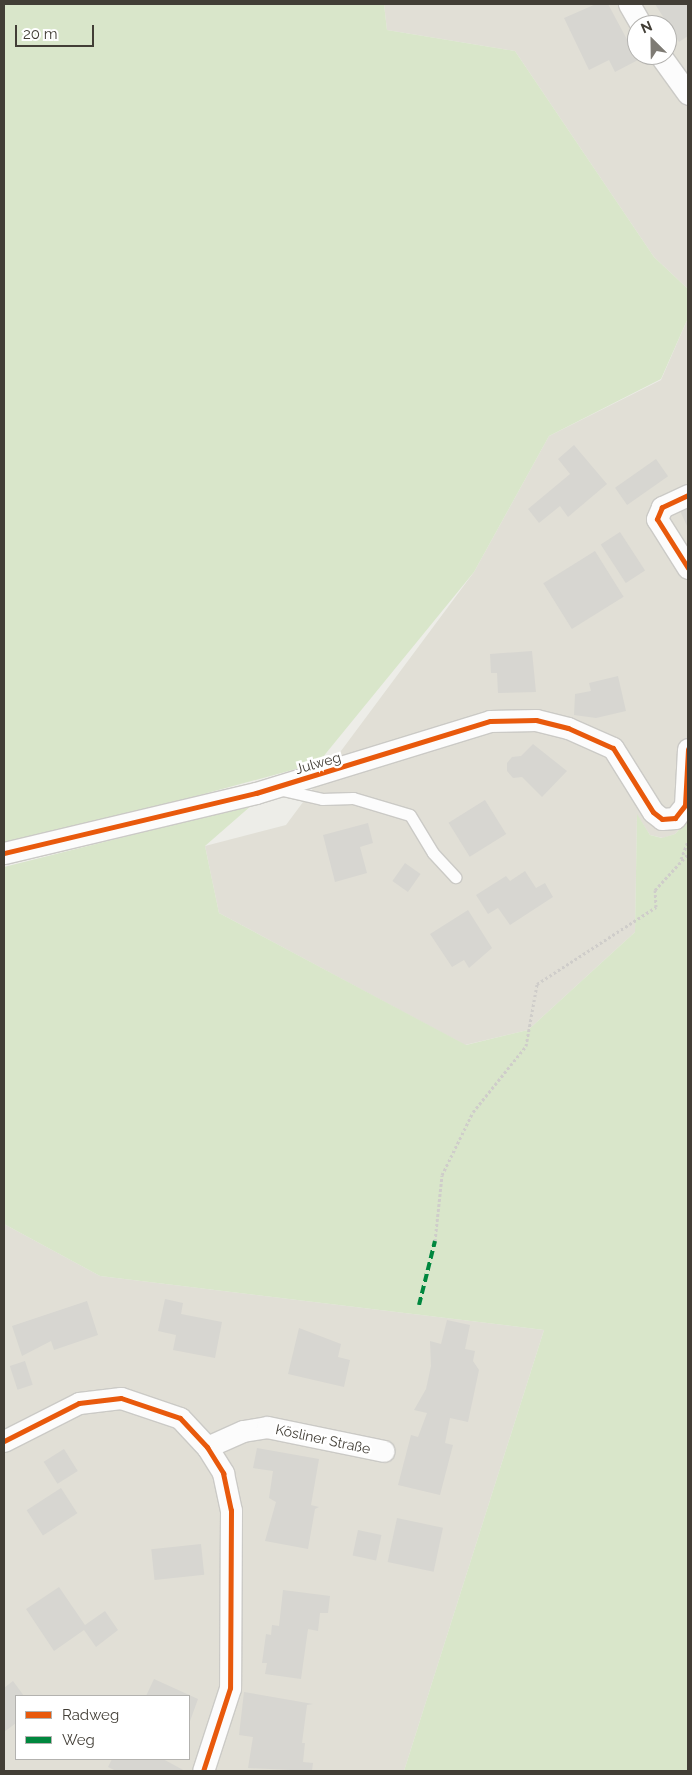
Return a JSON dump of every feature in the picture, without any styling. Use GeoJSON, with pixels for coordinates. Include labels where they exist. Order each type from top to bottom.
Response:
{"type":"FeatureCollection","features":[{"type":"Feature","properties":{"kind":"street"},"geometry":{"type":"LineString","coordinates":[[628,4],[635,15]]}},
{"type":"Feature","properties":{"kind":"street"},"geometry":{"type":"LineString","coordinates":[[667,65],[688,94]]}},
{"type":"Feature","properties":{"kind":"street"},"geometry":{"type":"LineString","coordinates":[[688,495],[662,507],[657,519],[688,568]]}},
{"type":"Feature","properties":{"kind":"street","name":"Julweg"},"geometry":{"type":"LineString","coordinates":[[4,853],[272,788],[490,721],[536,720],[568,728],[613,748],[653,812],[662,819],[675,818],[685,805],[688,749]]}},
{"type":"Feature","properties":{"kind":"street"},"geometry":{"type":"LineString","coordinates":[[4,1441],[79,1404],[122,1398],[180,1418],[206,1447],[223,1474],[231,1510],[234,1631],[230,1688],[203,1771]]}},
{"type":"Feature","properties":{"kind":"street","name":"Kösliner Straße"},"geometry":{"type":"LineString","coordinates":[[206,1447],[243,1431],[267,1427],[384,1451]]}},
{"type":"Feature","properties":{"kind":"lane","name":"Julweg"},"geometry":{"type":"LineString","coordinates":[[272,788],[322,799],[353,798],[410,815],[433,853],[455,877]]}},
{"type":"Feature","properties":{"kind":"path"},"geometry":{"type":"LineString","coordinates":[[681,861],[688,841]]}},
{"type":"Feature","properties":{"kind":"path"},"geometry":{"type":"LineString","coordinates":[[436,1241],[442,1175],[473,1112],[526,1046],[537,984],[593,944],[649,914],[656,907],[655,890],[688,854]]}},
{"type":"Feature","properties":{"kind":"shaded area"},"geometry":{"type":"Polygon","coordinates":[[[384,4],[688,4],[688,289],[654,257],[515,51],[387,30],[384,4]]]}},
{"type":"Feature","properties":{"kind":"shaded area"},"geometry":{"type":"Polygon","coordinates":[[[688,318],[688,820],[675,834],[663,838],[650,835],[637,815],[635,932],[528,1030],[465,1045],[219,913],[205,846],[286,825],[474,572],[549,436],[661,380],[688,318]]]}},
{"type":"Feature","properties":{"kind":"shaded area"},"geometry":{"type":"Polygon","coordinates":[[[4,1224],[100,1276],[544,1330],[404,1771],[4,1771],[4,1224]]]}},
{"type":"Feature","properties":{"kind":"green space"},"geometry":{"type":"Polygon","coordinates":[[[4,4],[384,4],[387,30],[515,51],[654,257],[688,289],[688,318],[661,379],[549,436],[474,572],[318,763],[79,828],[4,844],[4,4]]]}},
{"type":"Feature","properties":{"kind":"green space"},"geometry":{"type":"Polygon","coordinates":[[[252,805],[205,846],[219,913],[466,1045],[528,1030],[635,932],[637,814],[650,835],[662,838],[675,834],[688,820],[688,1771],[404,1771],[544,1330],[100,1276],[4,1224],[4,867],[252,805]]]}},
{"type":"Feature","properties":{"kind":"building"},"geometry":{"type":"Polygon","coordinates":[[[596,4],[608,4],[627,39],[628,65],[615,72],[609,60],[589,70],[564,18],[596,4]]]}},
{"type":"Feature","properties":{"kind":"building"},"geometry":{"type":"Polygon","coordinates":[[[655,4],[688,4],[688,36],[679,42],[677,39],[677,15],[662,15],[655,4]]]}},
{"type":"Feature","properties":{"kind":"building"},"geometry":{"type":"Polygon","coordinates":[[[574,445],[607,484],[568,517],[560,506],[539,523],[528,509],[570,474],[558,459],[574,445]]]}},
{"type":"Feature","properties":{"kind":"building"},"geometry":{"type":"Polygon","coordinates":[[[656,459],[668,476],[627,505],[615,488],[656,459]]]}},
{"type":"Feature","properties":{"kind":"building"},"geometry":{"type":"Polygon","coordinates":[[[688,507],[688,528],[680,511],[688,507]]]}},
{"type":"Feature","properties":{"kind":"building"},"geometry":{"type":"Polygon","coordinates":[[[620,532],[645,571],[626,583],[601,545],[620,532]]]}},
{"type":"Feature","properties":{"kind":"building"},"geometry":{"type":"Polygon","coordinates":[[[595,551],[624,597],[572,629],[543,583],[595,551]]]}},
{"type":"Feature","properties":{"kind":"building"},"geometry":{"type":"Polygon","coordinates":[[[532,651],[536,692],[498,693],[497,673],[491,673],[490,654],[532,651]]]}},
{"type":"Feature","properties":{"kind":"building"},"geometry":{"type":"Polygon","coordinates":[[[618,676],[626,711],[596,718],[574,715],[575,694],[591,691],[589,683],[618,676]]]}},
{"type":"Feature","properties":{"kind":"building"},"geometry":{"type":"Polygon","coordinates":[[[533,744],[567,771],[542,797],[522,777],[513,778],[507,771],[507,763],[512,757],[521,756],[533,744]]]}},
{"type":"Feature","properties":{"kind":"building"},"geometry":{"type":"Polygon","coordinates":[[[485,800],[506,834],[470,857],[449,823],[485,800]]]}},
{"type":"Feature","properties":{"kind":"building"},"geometry":{"type":"Polygon","coordinates":[[[368,823],[373,843],[360,847],[367,873],[335,882],[323,835],[368,823]]]}},
{"type":"Feature","properties":{"kind":"building"},"geometry":{"type":"Polygon","coordinates":[[[405,863],[421,874],[408,892],[392,881],[405,863]]]}},
{"type":"Feature","properties":{"kind":"building"},"geometry":{"type":"Polygon","coordinates":[[[525,871],[536,888],[545,883],[553,897],[510,925],[498,908],[488,914],[476,895],[506,876],[510,881],[525,871]]]}},
{"type":"Feature","properties":{"kind":"building"},"geometry":{"type":"Polygon","coordinates":[[[468,910],[492,948],[469,968],[464,960],[452,967],[430,934],[468,910]]]}},
{"type":"Feature","properties":{"kind":"building"},"geometry":{"type":"Polygon","coordinates":[[[165,1299],[183,1303],[181,1314],[222,1322],[215,1358],[173,1350],[176,1335],[158,1331],[165,1299]]]}},
{"type":"Feature","properties":{"kind":"building"},"geometry":{"type":"Polygon","coordinates":[[[87,1301],[98,1335],[54,1350],[51,1341],[22,1356],[12,1326],[87,1301]]]}},
{"type":"Feature","properties":{"kind":"building"},"geometry":{"type":"Polygon","coordinates":[[[447,1320],[470,1325],[465,1349],[475,1351],[473,1361],[479,1370],[468,1422],[450,1418],[445,1443],[453,1445],[440,1495],[398,1485],[411,1435],[418,1437],[427,1413],[414,1410],[426,1389],[431,1366],[430,1341],[441,1344],[447,1320]]]}},
{"type":"Feature","properties":{"kind":"building"},"geometry":{"type":"Polygon","coordinates":[[[299,1328],[341,1344],[338,1357],[350,1360],[344,1387],[288,1374],[299,1328]]]}},
{"type":"Feature","properties":{"kind":"building"},"geometry":{"type":"Polygon","coordinates":[[[25,1361],[33,1385],[18,1390],[10,1366],[25,1361]]]}},
{"type":"Feature","properties":{"kind":"building"},"geometry":{"type":"Polygon","coordinates":[[[257,1448],[319,1459],[311,1505],[319,1507],[315,1509],[308,1549],[265,1541],[276,1502],[269,1498],[273,1471],[253,1468],[257,1448]]]}},
{"type":"Feature","properties":{"kind":"building"},"geometry":{"type":"Polygon","coordinates":[[[64,1449],[78,1471],[57,1484],[44,1462],[64,1449]]]}},
{"type":"Feature","properties":{"kind":"building"},"geometry":{"type":"Polygon","coordinates":[[[61,1488],[77,1513],[43,1535],[27,1510],[61,1488]]]}},
{"type":"Feature","properties":{"kind":"building"},"geometry":{"type":"Polygon","coordinates":[[[397,1518],[443,1528],[434,1572],[388,1562],[397,1518]]]}},
{"type":"Feature","properties":{"kind":"building"},"geometry":{"type":"Polygon","coordinates":[[[358,1530],[381,1535],[376,1560],[353,1555],[358,1530]]]}},
{"type":"Feature","properties":{"kind":"building"},"geometry":{"type":"Polygon","coordinates":[[[201,1544],[204,1575],[155,1580],[151,1549],[201,1544]]]}},
{"type":"Feature","properties":{"kind":"building"},"geometry":{"type":"Polygon","coordinates":[[[59,1587],[85,1625],[105,1611],[118,1630],[96,1647],[84,1630],[54,1651],[26,1609],[59,1587]]]}},
{"type":"Feature","properties":{"kind":"building"},"geometry":{"type":"Polygon","coordinates":[[[283,1590],[330,1596],[328,1613],[320,1613],[318,1631],[308,1629],[301,1679],[265,1674],[267,1663],[262,1663],[266,1634],[271,1635],[272,1625],[279,1626],[283,1590]]]}},
{"type":"Feature","properties":{"kind":"building"},"geometry":{"type":"Polygon","coordinates":[[[154,1679],[189,1695],[146,1695],[154,1679]]]}},
{"type":"Feature","properties":{"kind":"building"},"geometry":{"type":"Polygon","coordinates":[[[13,1681],[23,1695],[15,1695],[15,1724],[4,1732],[4,1688],[13,1681]]]}},
{"type":"Feature","properties":{"kind":"building"},"geometry":{"type":"Polygon","coordinates":[[[244,1692],[313,1704],[307,1705],[302,1743],[305,1743],[303,1762],[313,1763],[312,1771],[248,1768],[253,1737],[239,1735],[244,1692]]]}},
{"type":"Feature","properties":{"kind":"building"},"geometry":{"type":"Polygon","coordinates":[[[190,1695],[198,1699],[190,1721],[190,1695]]]}},
{"type":"Feature","properties":{"kind":"building"},"geometry":{"type":"Polygon","coordinates":[[[112,1760],[165,1760],[185,1771],[116,1771],[108,1767],[112,1760]]]}},
{"type":"Feature","properties":{"kind":"marked path"},"geometry":{"type":"LineString","coordinates":[[419,1305],[435,1241]]}},
{"type":"Feature","properties":{"kind":"cycle path"},"geometry":{"type":"LineString","coordinates":[[688,495],[662,507],[657,519],[688,568]]}},
{"type":"Feature","properties":{"kind":"cycle path"},"geometry":{"type":"LineString","coordinates":[[4,853],[256,793],[490,721],[536,720],[568,728],[613,748],[653,812],[662,819],[675,818],[685,805],[688,749]]}},
{"type":"Feature","properties":{"kind":"cycle path"},"geometry":{"type":"LineString","coordinates":[[4,1441],[79,1403],[121,1398],[180,1418],[207,1447],[223,1473],[231,1510],[230,1688],[203,1771]]}}]}
